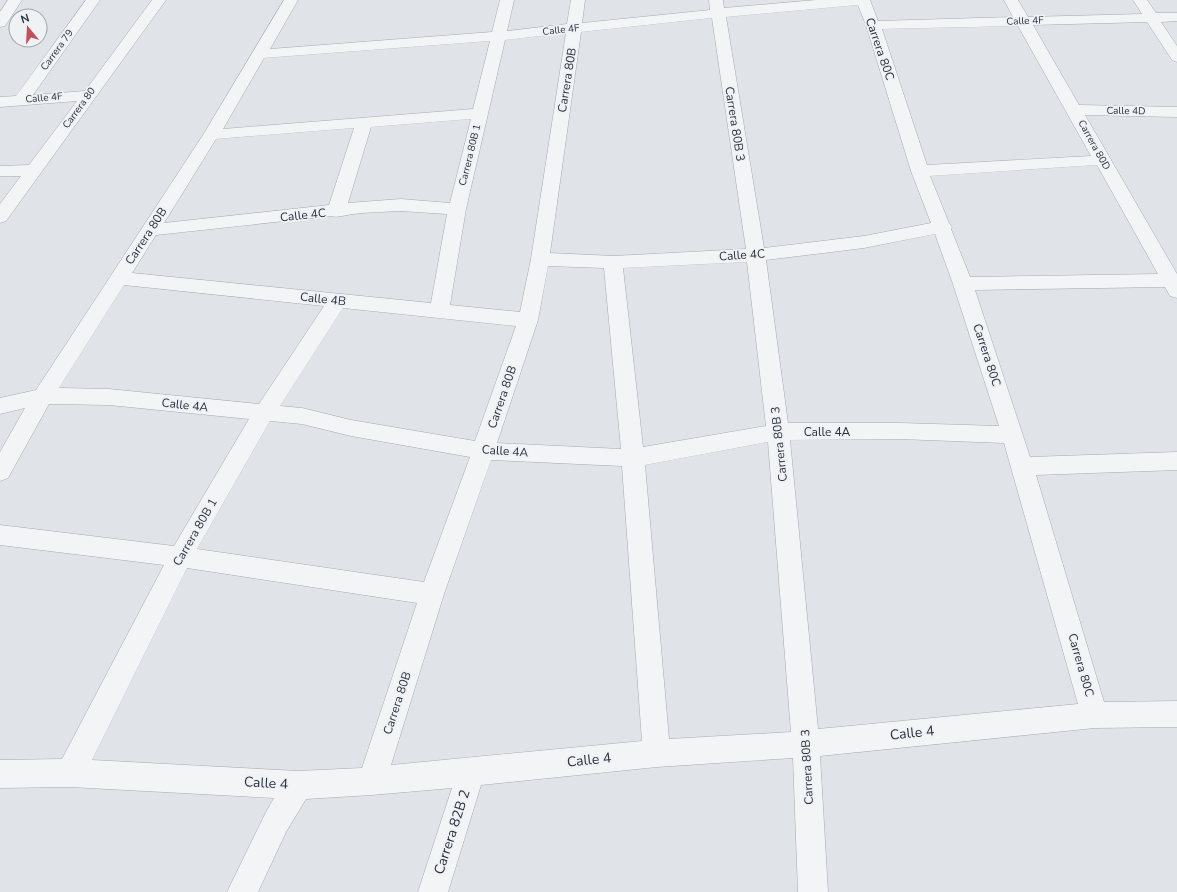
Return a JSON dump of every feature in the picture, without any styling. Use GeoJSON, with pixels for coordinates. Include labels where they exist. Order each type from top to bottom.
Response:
{"type":"FeatureCollection","features":[{"type":"Feature","properties":{"kind":"street"},"geometry":{"type":"LineString","coordinates":[[0,23],[15,0]]}},
{"type":"Feature","properties":{"kind":"street","name":"Carrera 79"},"geometry":{"type":"LineString","coordinates":[[21,100],[93,0]]}},
{"type":"Feature","properties":{"kind":"street","name":"Carrera 80"},"geometry":{"type":"LineString","coordinates":[[0,217],[159,0]]}},
{"type":"Feature","properties":{"kind":"street","name":"Carrera 80B"},"geometry":{"type":"LineString","coordinates":[[0,472],[42,396],[211,135],[291,0]]}},
{"type":"Feature","properties":{"kind":"street","name":"Carrera 80B 1"},"geometry":{"type":"LineString","coordinates":[[439,311],[457,208],[507,0]]}},
{"type":"Feature","properties":{"kind":"street","name":"Carrera 80B"},"geometry":{"type":"LineString","coordinates":[[372,781],[432,594],[528,320],[540,259],[578,0]]}},
{"type":"Feature","properties":{"kind":"street","name":"Calle 4F"},"geometry":{"type":"LineString","coordinates":[[260,54],[574,29],[717,6],[863,0]]}},
{"type":"Feature","properties":{"kind":"street","name":"Carrera 80C"},"geometry":{"type":"LineString","coordinates":[[863,0],[873,25],[920,171],[943,227],[1014,435],[1095,715]]}},
{"type":"Feature","properties":{"kind":"street","name":"Carrera 80D"},"geometry":{"type":"LineString","coordinates":[[1011,0],[1102,160],[1175,284]]}},
{"type":"Feature","properties":{"kind":"street"},"geometry":{"type":"LineString","coordinates":[[1140,0],[1177,57]]}},
{"type":"Feature","properties":{"kind":"street","name":"Carrera 80B 3"},"geometry":{"type":"LineString","coordinates":[[717,6],[756,255],[778,432],[806,744],[813,892]]}},
{"type":"Feature","properties":{"kind":"street","name":"Calle 4F"},"geometry":{"type":"LineString","coordinates":[[873,25],[1177,17]]}},
{"type":"Feature","properties":{"kind":"street","name":"Calle 4F"},"geometry":{"type":"LineString","coordinates":[[0,102],[88,95]]}},
{"type":"Feature","properties":{"kind":"street","name":"Calle 4D"},"geometry":{"type":"LineString","coordinates":[[1074,110],[1177,112]]}},
{"type":"Feature","properties":{"kind":"street"},"geometry":{"type":"LineString","coordinates":[[211,135],[480,113]]}},
{"type":"Feature","properties":{"kind":"street"},"geometry":{"type":"LineString","coordinates":[[336,212],[364,122]]}},
{"type":"Feature","properties":{"kind":"street"},"geometry":{"type":"LineString","coordinates":[[920,171],[1102,160]]}},
{"type":"Feature","properties":{"kind":"street"},"geometry":{"type":"LineString","coordinates":[[0,171],[33,170]]}},
{"type":"Feature","properties":{"kind":"street","name":"Calle 4C"},"geometry":{"type":"LineString","coordinates":[[150,230],[336,212],[367,207],[401,205],[457,208]]}},
{"type":"Feature","properties":{"kind":"street","name":"Calle 4C"},"geometry":{"type":"LineString","coordinates":[[540,259],[613,262],[756,255],[864,242],[943,227]]}},
{"type":"Feature","properties":{"kind":"street"},"geometry":{"type":"LineString","coordinates":[[613,262],[633,458],[657,753]]}},
{"type":"Feature","properties":{"kind":"street","name":"Calle 4B"},"geometry":{"type":"LineString","coordinates":[[118,278],[528,320]]}},
{"type":"Feature","properties":{"kind":"street"},"geometry":{"type":"LineString","coordinates":[[963,284],[1175,284]]}},
{"type":"Feature","properties":{"kind":"street","name":"Carrera 80B 1"},"geometry":{"type":"LineString","coordinates":[[70,773],[180,557],[264,413],[338,300]]}},
{"type":"Feature","properties":{"kind":"street","name":"Calle 4A"},"geometry":{"type":"LineString","coordinates":[[0,406],[42,396],[110,397],[302,416],[351,428],[483,451],[633,458],[778,432],[900,431],[1014,435]]}},
{"type":"Feature","properties":{"kind":"street"},"geometry":{"type":"LineString","coordinates":[[1023,466],[1177,461]]}},
{"type":"Feature","properties":{"kind":"street"},"geometry":{"type":"LineString","coordinates":[[0,535],[180,557],[432,594]]}},
{"type":"Feature","properties":{"kind":"street","name":"Calle 4"},"geometry":{"type":"LineString","coordinates":[[0,774],[70,773],[298,785],[372,781],[657,753],[806,744],[1095,715],[1177,714]]}},
{"type":"Feature","properties":{"kind":"street","name":"Carrera 82B 2"},"geometry":{"type":"LineString","coordinates":[[433,892],[471,772]]}},
{"type":"Feature","properties":{"kind":"street"},"geometry":{"type":"LineString","coordinates":[[242,892],[276,822],[298,785]]}}]}
